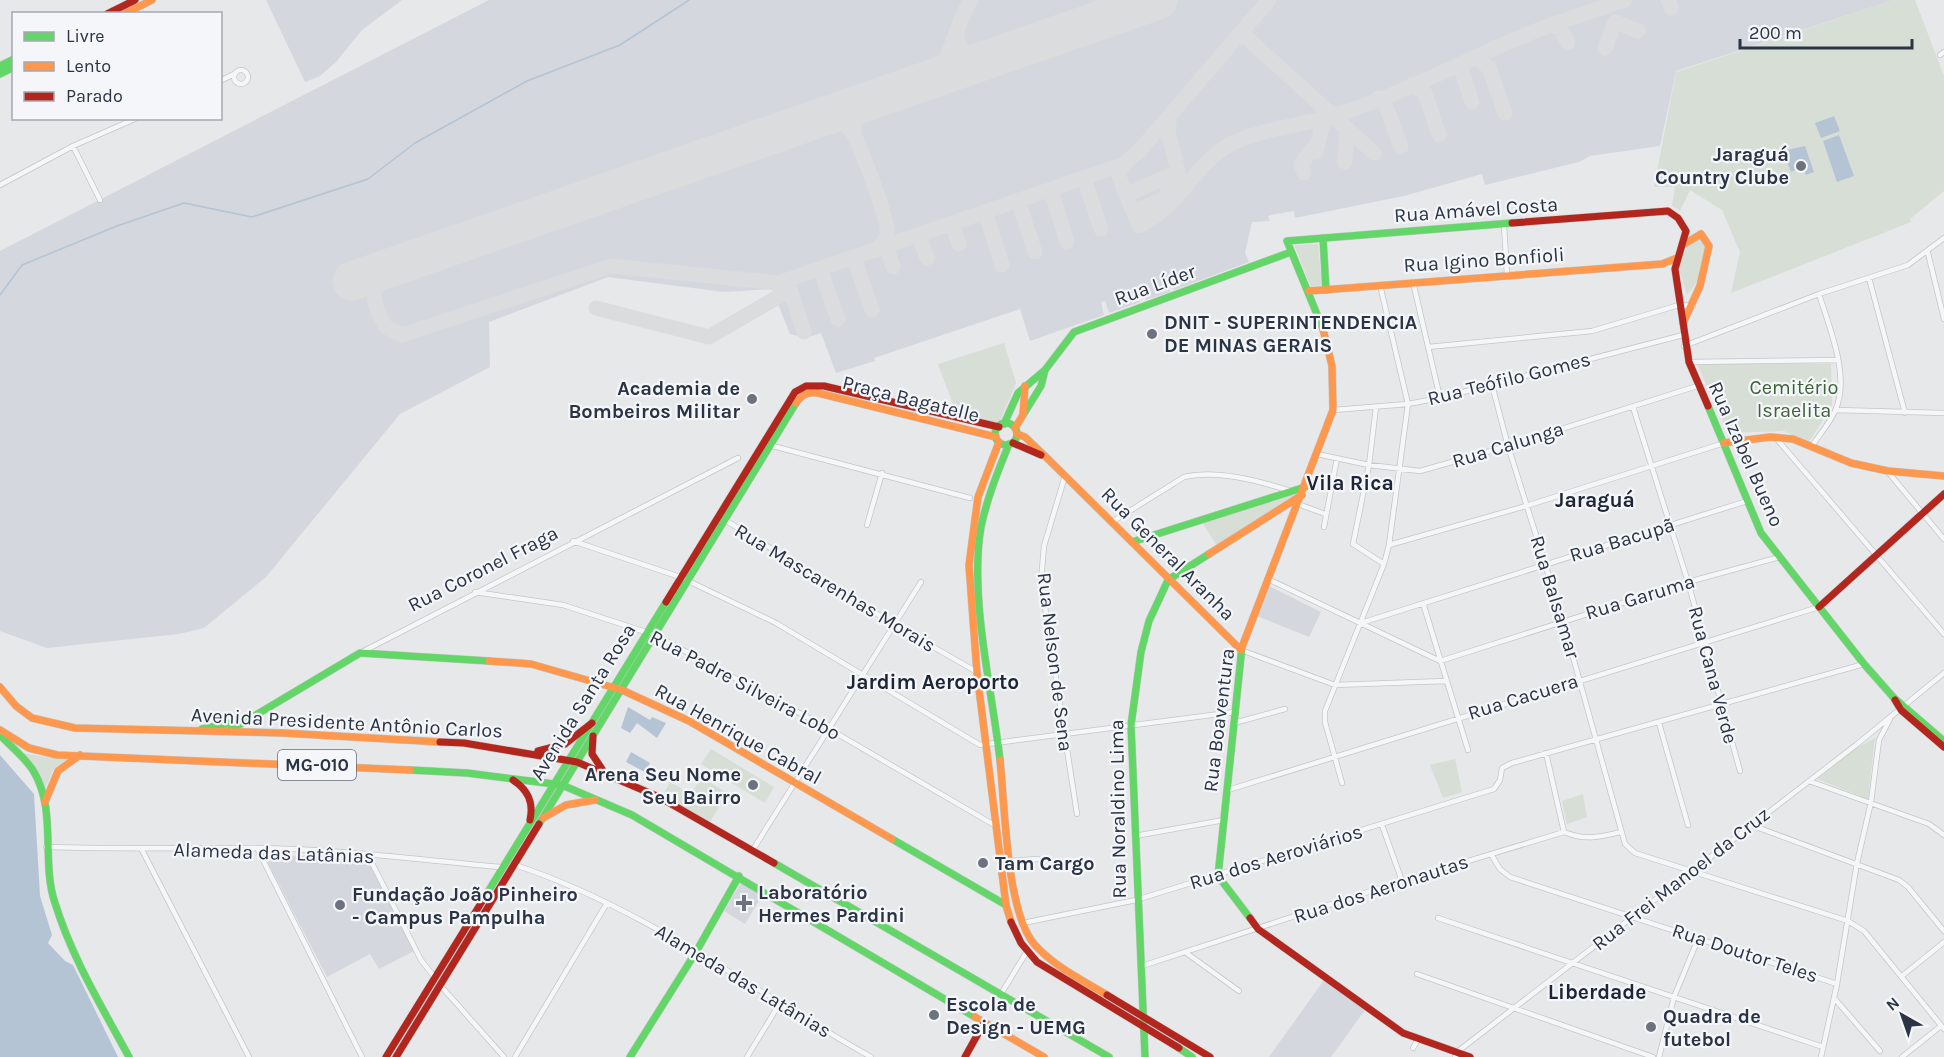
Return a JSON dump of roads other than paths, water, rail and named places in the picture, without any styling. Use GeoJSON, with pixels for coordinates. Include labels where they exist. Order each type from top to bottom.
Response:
{"type":"FeatureCollection","features":[{"type":"Feature","properties":{"kind":"main road"},"geometry":{"type":"LineString","coordinates":[[114,12],[152,0]]}},
{"type":"Feature","properties":{"kind":"main road","name":"Rua Amável Costa"},"geometry":{"type":"LineString","coordinates":[[1287,241],[1668,211],[1680,217],[1684,224],[1686,243]]}},
{"type":"Feature","properties":{"kind":"main road"},"geometry":{"type":"LineString","coordinates":[[1677,258],[1686,243],[1694,236],[1701,234],[1708,246],[1708,259],[1692,306],[1683,323]]}},
{"type":"Feature","properties":{"kind":"main road"},"geometry":{"type":"LineString","coordinates":[[1323,238],[1326,290]]}},
{"type":"Feature","properties":{"kind":"main road","name":"Rua Boaventura"},"geometry":{"type":"LineString","coordinates":[[1218,876],[1241,650],[1305,487],[1333,410],[1335,395],[1325,332],[1287,241]]}},
{"type":"Feature","properties":{"kind":"main road","name":"Rua Líder"},"geometry":{"type":"LineString","coordinates":[[1026,953],[1012,925],[1006,905],[977,673],[969,565],[978,497],[1002,425],[1012,402],[1025,386],[1046,370],[1074,332],[1292,252]]}},
{"type":"Feature","properties":{"kind":"main road","name":"Rua Igino Bonfioli"},"geometry":{"type":"LineString","coordinates":[[1309,291],[1662,264],[1677,258]]}},
{"type":"Feature","properties":{"kind":"main road","name":"Rua Izabel Bueno"},"geometry":{"type":"LineString","coordinates":[[1677,258],[1675,269],[1684,346],[1697,386],[1724,443],[1761,533],[1864,664],[1902,707],[1944,747]]}},
{"type":"Feature","properties":{"kind":"main road","name":"Rua Igino Bonfioli"},"geometry":{"type":"LineString","coordinates":[[1662,264],[1675,269]]}},
{"type":"Feature","properties":{"kind":"main road","name":"Rua Líder"},"geometry":{"type":"LineString","coordinates":[[1046,370],[1041,386],[1023,415],[988,498],[981,529],[979,566],[981,615],[998,743],[1015,904],[1033,943],[1056,964],[1210,1057]]}},
{"type":"Feature","properties":{"kind":"main road","name":"Avenida Santa Rosa"},"geometry":{"type":"LineString","coordinates":[[386,1057],[501,867],[592,723],[646,631],[725,520],[795,392],[806,386],[824,386]]}},
{"type":"Feature","properties":{"kind":"main road","name":"Praça Bagatelle"},"geometry":{"type":"LineString","coordinates":[[824,386],[1002,425],[1016,431]]}},
{"type":"Feature","properties":{"kind":"main road","name":"Rua Líder"},"geometry":{"type":"LineString","coordinates":[[1023,415],[1025,386]]}},
{"type":"Feature","properties":{"kind":"main road","name":"Avenida Santa Rosa"},"geometry":{"type":"LineString","coordinates":[[396,1057],[622,690],[655,635],[684,579],[768,444],[801,396],[809,392],[819,393]]}},
{"type":"Feature","properties":{"kind":"main road","name":"Praça Bagatelle"},"geometry":{"type":"LineString","coordinates":[[819,393],[1011,444]]}},
{"type":"Feature","properties":{"kind":"main road","name":"Rua General Aranha"},"geometry":{"type":"LineString","coordinates":[[1016,431],[1050,460],[1168,580],[1241,650]]}},
{"type":"Feature","properties":{"kind":"main road"},"geometry":{"type":"LineString","coordinates":[[1724,443],[1775,437],[1812,446],[1851,463],[1888,471],[1944,476]]}},
{"type":"Feature","properties":{"kind":"main road","name":"Rua General Aranha"},"geometry":{"type":"LineString","coordinates":[[1011,444],[1050,460]]}},
{"type":"Feature","properties":{"kind":"main road"},"geometry":{"type":"LineString","coordinates":[[1132,542],[1305,487]]}},
{"type":"Feature","properties":{"kind":"main road"},"geometry":{"type":"LineString","coordinates":[[1819,607],[1944,494]]}},
{"type":"Feature","properties":{"kind":"main road"},"geometry":{"type":"LineString","coordinates":[[1168,580],[1302,495]]}},
{"type":"Feature","properties":{"kind":"main road","name":"Rua Noraldino Lima"},"geometry":{"type":"LineString","coordinates":[[1145,1057],[1142,966],[1136,900],[1131,726],[1141,652],[1149,621],[1168,580]]}},
{"type":"Feature","properties":{"kind":"main road","name":"Rua Henrique Cabral"},"geometry":{"type":"LineString","coordinates":[[360,652],[531,664],[622,690],[689,721],[1006,905]]}},
{"type":"Feature","properties":{"kind":"main road","name":"Rua Coronel Fraga"},"geometry":{"type":"LineString","coordinates":[[229,731],[360,652]]}},
{"type":"Feature","properties":{"kind":"main road","name":"Avenida Presidente Antônio Carlos"},"geometry":{"type":"LineString","coordinates":[[0,687],[25,716],[45,724],[75,728],[229,731],[464,742],[577,762],[659,797],[1109,1057]]}},
{"type":"Feature","properties":{"kind":"main road","name":"Rua Izabel Bueno"},"geometry":{"type":"LineString","coordinates":[[1902,707],[1944,741]]}},
{"type":"Feature","properties":{"kind":"main road"},"geometry":{"type":"LineString","coordinates":[[196,731],[218,723],[247,719],[250,732]]}},
{"type":"Feature","properties":{"kind":"main road"},"geometry":{"type":"LineString","coordinates":[[527,752],[546,750],[565,744],[592,723]]}},
{"type":"Feature","properties":{"kind":"main road"},"geometry":{"type":"LineString","coordinates":[[0,733],[35,773],[45,802],[49,878],[60,917],[129,1057]]}},
{"type":"Feature","properties":{"kind":"main road","name":"MG-010"},"geometry":{"type":"LineString","coordinates":[[0,733],[29,748],[57,755],[374,767],[510,778],[562,785],[601,800],[739,876],[1044,1057]]}},
{"type":"Feature","properties":{"kind":"main road"},"geometry":{"type":"LineString","coordinates":[[593,736],[592,754],[597,764],[607,773]]}},
{"type":"Feature","properties":{"kind":"main road"},"geometry":{"type":"LineString","coordinates":[[45,802],[58,771],[80,756]]}},
{"type":"Feature","properties":{"kind":"main road"},"geometry":{"type":"LineString","coordinates":[[510,778],[522,785],[532,798],[533,811],[530,820]]}},
{"type":"Feature","properties":{"kind":"main road"},"geometry":{"type":"LineString","coordinates":[[543,818],[566,805],[601,800]]}},
{"type":"Feature","properties":{"kind":"main road"},"geometry":{"type":"LineString","coordinates":[[630,1057],[696,952],[739,876]]}},
{"type":"Feature","properties":{"kind":"main road"},"geometry":{"type":"LineString","coordinates":[[1218,876],[1258,929],[1380,1018],[1403,1033],[1456,1055],[1470,1057]]}},
{"type":"Feature","properties":{"kind":"main road"},"geometry":{"type":"LineString","coordinates":[[1026,953],[1052,972],[1192,1057]]}},
{"type":"Feature","properties":{"kind":"main road"},"geometry":{"type":"LineString","coordinates":[[965,1057],[984,1023]]}},
{"type":"Feature","properties":{"kind":"main road"},"geometry":{"type":"LineString","coordinates":[[1176,1046],[1197,1057]]}},
{"type":"Feature","properties":{"kind":"street"},"geometry":{"type":"LineString","coordinates":[[222,80],[234,74]]}},
{"type":"Feature","properties":{"kind":"street"},"geometry":{"type":"LineString","coordinates":[[0,185],[73,146],[132,120]]}},
{"type":"Feature","properties":{"kind":"street"},"geometry":{"type":"LineString","coordinates":[[73,146],[100,200]]}},
{"type":"Feature","properties":{"kind":"street"},"geometry":{"type":"LineString","coordinates":[[1504,225],[1507,275]]}},
{"type":"Feature","properties":{"kind":"street"},"geometry":{"type":"LineString","coordinates":[[1684,346],[1818,294],[1908,265],[1928,253],[1944,238]]}},
{"type":"Feature","properties":{"kind":"street"},"geometry":{"type":"LineString","coordinates":[[1928,253],[1944,319]]}},
{"type":"Feature","properties":{"kind":"street"},"geometry":{"type":"LineString","coordinates":[[1869,278],[1905,413]]}},
{"type":"Feature","properties":{"kind":"street"},"geometry":{"type":"LineString","coordinates":[[1413,282],[1440,398]]}},
{"type":"Feature","properties":{"kind":"street"},"geometry":{"type":"LineString","coordinates":[[1342,783],[1333,757],[1325,711],[1384,564],[1389,545],[1408,404],[1380,285]]}},
{"type":"Feature","properties":{"kind":"street"},"geometry":{"type":"LineString","coordinates":[[1812,446],[1836,410],[1840,379],[1838,360],[1818,294]]}},
{"type":"Feature","properties":{"kind":"street"},"geometry":{"type":"LineString","coordinates":[[1428,347],[1592,331],[1679,305],[1692,306]]}},
{"type":"Feature","properties":{"kind":"street","name":"Rua Teófilo Gomes"},"geometry":{"type":"LineString","coordinates":[[1333,410],[1408,404],[1440,398],[1683,335]]}},
{"type":"Feature","properties":{"kind":"street"},"geometry":{"type":"LineString","coordinates":[[1689,362],[1838,360]]}},
{"type":"Feature","properties":{"kind":"street","name":"Rua Balsamar"},"geometry":{"type":"LineString","coordinates":[[1492,385],[1526,506],[1563,621],[1625,844],[1635,853],[1848,921]]}},
{"type":"Feature","properties":{"kind":"street","name":"Rua Calunga"},"geometry":{"type":"LineString","coordinates":[[1317,454],[1369,465],[1420,471],[1508,446],[1697,386]]}},
{"type":"Feature","properties":{"kind":"street"},"geometry":{"type":"LineString","coordinates":[[1376,407],[1369,465],[1353,544],[1384,564]]}},
{"type":"Feature","properties":{"kind":"street","name":"Rua Cana Verde"},"geometry":{"type":"LineString","coordinates":[[1633,407],[1688,582],[1740,771]]}},
{"type":"Feature","properties":{"kind":"street"},"geometry":{"type":"LineString","coordinates":[[1836,410],[1944,413]]}},
{"type":"Feature","properties":{"kind":"street"},"geometry":{"type":"LineString","coordinates":[[1775,437],[1944,634]]}},
{"type":"Feature","properties":{"kind":"street"},"geometry":{"type":"LineString","coordinates":[[1389,545],[1526,506],[1724,443]]}},
{"type":"Feature","properties":{"kind":"street"},"geometry":{"type":"LineString","coordinates":[[768,444],[970,498]]}},
{"type":"Feature","properties":{"kind":"street","name":"Rua Coronel Fraga"},"geometry":{"type":"LineString","coordinates":[[360,652],[738,458]]}},
{"type":"Feature","properties":{"kind":"street"},"geometry":{"type":"LineString","coordinates":[[1324,527],[1337,458]]}},
{"type":"Feature","properties":{"kind":"street"},"geometry":{"type":"LineString","coordinates":[[1888,471],[1944,539]]}},
{"type":"Feature","properties":{"kind":"street"},"geometry":{"type":"LineString","coordinates":[[867,525],[882,473]]}},
{"type":"Feature","properties":{"kind":"street"},"geometry":{"type":"LineString","coordinates":[[1112,522],[1184,477],[1196,474],[1257,482],[1302,495]]}},
{"type":"Feature","properties":{"kind":"street","name":"Rua Nelson de Sena"},"geometry":{"type":"LineString","coordinates":[[1065,476],[1044,546],[1041,581],[1077,814]]}},
{"type":"Feature","properties":{"kind":"street","name":"Rua Bacupã"},"geometry":{"type":"LineString","coordinates":[[1361,623],[1747,501]]}},
{"type":"Feature","properties":{"kind":"street"},"geometry":{"type":"LineString","coordinates":[[1298,504],[1325,514]]}},
{"type":"Feature","properties":{"kind":"street","name":"Rua Mascarenhas Morais"},"geometry":{"type":"LineString","coordinates":[[725,520],[977,673]]}},
{"type":"Feature","properties":{"kind":"street"},"geometry":{"type":"LineString","coordinates":[[573,542],[684,579],[776,623],[972,741],[987,746],[1235,712]]}},
{"type":"Feature","properties":{"kind":"street","name":"Rua Garuma"},"geometry":{"type":"LineString","coordinates":[[1440,661],[1688,582],[1780,557]]}},
{"type":"Feature","properties":{"kind":"street"},"geometry":{"type":"LineString","coordinates":[[1270,580],[1440,661]]}},
{"type":"Feature","properties":{"kind":"street"},"geometry":{"type":"LineString","coordinates":[[752,851],[921,582]]}},
{"type":"Feature","properties":{"kind":"street","name":"Rua Padre Silveira Lobo"},"geometry":{"type":"LineString","coordinates":[[475,592],[563,605],[655,635],[829,729],[997,826]]}},
{"type":"Feature","properties":{"kind":"street"},"geometry":{"type":"LineString","coordinates":[[1424,603],[1456,718],[1468,750]]}},
{"type":"Feature","properties":{"kind":"street","name":"Rua Cacuera"},"geometry":{"type":"LineString","coordinates":[[1228,790],[1819,607]]}},
{"type":"Feature","properties":{"kind":"street","name":"Rua General Aranha"},"geometry":{"type":"LineString","coordinates":[[1241,650],[1335,685],[1446,681]]}},
{"type":"Feature","properties":{"kind":"street"},"geometry":{"type":"LineString","coordinates":[[1564,832],[1545,753],[1864,664]]}},
{"type":"Feature","properties":{"kind":"street","name":"Rua Frei Manoel da Cruz"},"geometry":{"type":"LineString","coordinates":[[1456,1055],[1573,962],[1869,735],[1944,673]]}},
{"type":"Feature","properties":{"kind":"street"},"geometry":{"type":"LineString","coordinates":[[1234,723],[1285,709]]}},
{"type":"Feature","properties":{"kind":"street"},"geometry":{"type":"LineString","coordinates":[[1821,1057],[1837,984],[1857,863],[1871,802],[1879,740],[1892,716]]}},
{"type":"Feature","properties":{"kind":"street"},"geometry":{"type":"LineString","coordinates":[[1659,723],[1688,825]]}},
{"type":"Feature","properties":{"kind":"street"},"geometry":{"type":"LineString","coordinates":[[1869,735],[1873,734],[1879,740]]}},
{"type":"Feature","properties":{"kind":"street","name":"Rua dos Aeroviários"},"geometry":{"type":"LineString","coordinates":[[1022,923],[1136,900],[1494,789],[1500,780],[1502,768],[1545,753]]}},
{"type":"Feature","properties":{"kind":"street"},"geometry":{"type":"LineString","coordinates":[[1809,781],[1929,824],[1944,835]]}},
{"type":"Feature","properties":{"kind":"street"},"geometry":{"type":"LineString","coordinates":[[1135,836],[1224,820]]}},
{"type":"Feature","properties":{"kind":"street"},"geometry":{"type":"LineString","coordinates":[[1382,825],[1402,881]]}},
{"type":"Feature","properties":{"kind":"street"},"geometry":{"type":"LineString","coordinates":[[1751,825],[1899,880],[1908,887],[1944,932]]}},
{"type":"Feature","properties":{"kind":"street","name":"Rua dos Aeronautas"},"geometry":{"type":"LineString","coordinates":[[1142,966],[1402,881],[1564,832],[1583,838],[1594,838],[1621,832]]}},
{"type":"Feature","properties":{"kind":"street","name":"Alameda das Latânias"},"geometry":{"type":"LineString","coordinates":[[46,847],[142,850],[257,849],[368,855],[501,867]]}},
{"type":"Feature","properties":{"kind":"street"},"geometry":{"type":"LineString","coordinates":[[257,849],[362,1057]]}},
{"type":"Feature","properties":{"kind":"street"},"geometry":{"type":"LineString","coordinates":[[142,850],[249,1057]]}},
{"type":"Feature","properties":{"kind":"street","name":"Rua Doutor Teles"},"geometry":{"type":"LineString","coordinates":[[1491,854],[1500,869],[1510,877],[1837,984]]}},
{"type":"Feature","properties":{"kind":"street"},"geometry":{"type":"LineString","coordinates":[[368,855],[421,960],[504,1057]]}},
{"type":"Feature","properties":{"kind":"street"},"geometry":{"type":"LineString","coordinates":[[1010,861],[1038,859]]}},
{"type":"Feature","properties":{"kind":"street","name":"Alameda das Latânias"},"geometry":{"type":"LineString","coordinates":[[515,865],[561,880],[607,903],[696,952],[862,1055],[871,1057]]}},
{"type":"Feature","properties":{"kind":"street"},"geometry":{"type":"LineString","coordinates":[[515,1057],[607,903]]}},
{"type":"Feature","properties":{"kind":"street"},"geometry":{"type":"LineString","coordinates":[[1438,918],[1823,1047]]}},
{"type":"Feature","properties":{"kind":"street"},"geometry":{"type":"LineString","coordinates":[[1848,921],[1864,931],[1943,1028],[1902,1057]]}},
{"type":"Feature","properties":{"kind":"street"},"geometry":{"type":"LineString","coordinates":[[1659,1057],[1674,997],[1698,939]]}},
{"type":"Feature","properties":{"kind":"street"},"geometry":{"type":"LineString","coordinates":[[1902,976],[1944,942]]}},
{"type":"Feature","properties":{"kind":"street"},"geometry":{"type":"LineString","coordinates":[[1185,952],[1239,991]]}},
{"type":"Feature","properties":{"kind":"street"},"geometry":{"type":"LineString","coordinates":[[1000,995],[1026,953]]}},
{"type":"Feature","properties":{"kind":"street"},"geometry":{"type":"LineString","coordinates":[[1417,974],[1653,1057]]}},
{"type":"Feature","properties":{"kind":"street"},"geometry":{"type":"LineString","coordinates":[[1834,998],[1880,1051]]}},
{"type":"Feature","properties":{"kind":"street"},"geometry":{"type":"LineString","coordinates":[[747,1057],[780,1003]]}},
{"type":"Feature","properties":{"kind":"street"},"geometry":{"type":"LineString","coordinates":[[1413,1048],[1419,1038]]}},
{"type":"Feature","properties":{"kind":"water"},"geometry":{"type":"Polygon","coordinates":[[[1834,116],[1840,131],[1821,138],[1815,123],[1834,116]]]}},
{"type":"Feature","properties":{"kind":"water"},"geometry":{"type":"Polygon","coordinates":[[[1839,135],[1854,176],[1837,182],[1823,141],[1839,135]]]}},
{"type":"Feature","properties":{"kind":"water"},"geometry":{"type":"Polygon","coordinates":[[[1805,146],[1814,172],[1806,175],[1803,167],[1791,172],[1783,151],[1805,146]]]}},
{"type":"Feature","properties":{"kind":"water"},"geometry":{"type":"Polygon","coordinates":[[[628,707],[650,720],[652,717],[666,723],[657,738],[637,723],[630,733],[621,728],[628,707]]]}},
{"type":"Feature","properties":{"kind":"water"},"geometry":{"type":"Polygon","coordinates":[[[631,752],[650,763],[645,772],[626,762],[631,752]]]}},
{"type":"Feature","properties":{"kind":"water"},"geometry":{"type":"Polygon","coordinates":[[[0,755],[34,794],[40,896],[52,935],[48,943],[65,961],[73,965],[118,1057],[0,1057],[0,755]]]}},
{"type":"Feature","properties":{"kind":"waterway"},"geometry":{"type":"LineString","coordinates":[[0,295],[22,265],[117,226],[184,203],[252,217],[368,179],[415,143],[527,81],[620,45],[689,0]]}},
{"type":"Feature","properties":{"kind":"place","name":"Jaraguá Country Clube"},"geometry":{"type":"Point","coordinates":[1801,166]}},
{"type":"Feature","properties":{"kind":"place","name":"DNIT - SUPERINTENDENCIA DE MINAS GERAIS"},"geometry":{"type":"Point","coordinates":[1152,334]}},
{"type":"Feature","properties":{"kind":"place","name":"Academia de Bombeiros Militar"},"geometry":{"type":"Point","coordinates":[752,399]}},
{"type":"Feature","properties":{"kind":"place","name":"Arena Seu Nome Seu Bairro"},"geometry":{"type":"Point","coordinates":[753,785]}},
{"type":"Feature","properties":{"kind":"place","name":"Tam Cargo"},"geometry":{"type":"Point","coordinates":[983,863]}},
{"type":"Feature","properties":{"kind":"place","name":"Laboratório Hermes Pardini"},"geometry":{"type":"Point","coordinates":[744,903]}},
{"type":"Feature","properties":{"kind":"place","name":"Fundação João Pinheiro - Campus Pampulha"},"geometry":{"type":"Point","coordinates":[340,905]}},
{"type":"Feature","properties":{"kind":"place","name":"Escola de Design - UEMG"},"geometry":{"type":"Point","coordinates":[934,1015]}},
{"type":"Feature","properties":{"kind":"place","name":"Quadra de futebol"},"geometry":{"type":"Point","coordinates":[1651,1027]}},
{"type":"Feature","properties":{"kind":"district","name":"Vila Rica"},"geometry":{"type":"Point","coordinates":[1350,483]}},
{"type":"Feature","properties":{"kind":"district","name":"Jaraguá"},"geometry":{"type":"Point","coordinates":[1595,500]}},
{"type":"Feature","properties":{"kind":"district","name":"Jardim Aeroporto"},"geometry":{"type":"Point","coordinates":[933,682]}},
{"type":"Feature","properties":{"kind":"district","name":"Liberdade"},"geometry":{"type":"Point","coordinates":[1597,992]}},
{"type":"Feature","properties":{"kind":"park label","name":"Cemitério Israelita"},"geometry":{"type":"Point","coordinates":[1794,398]}}]}
